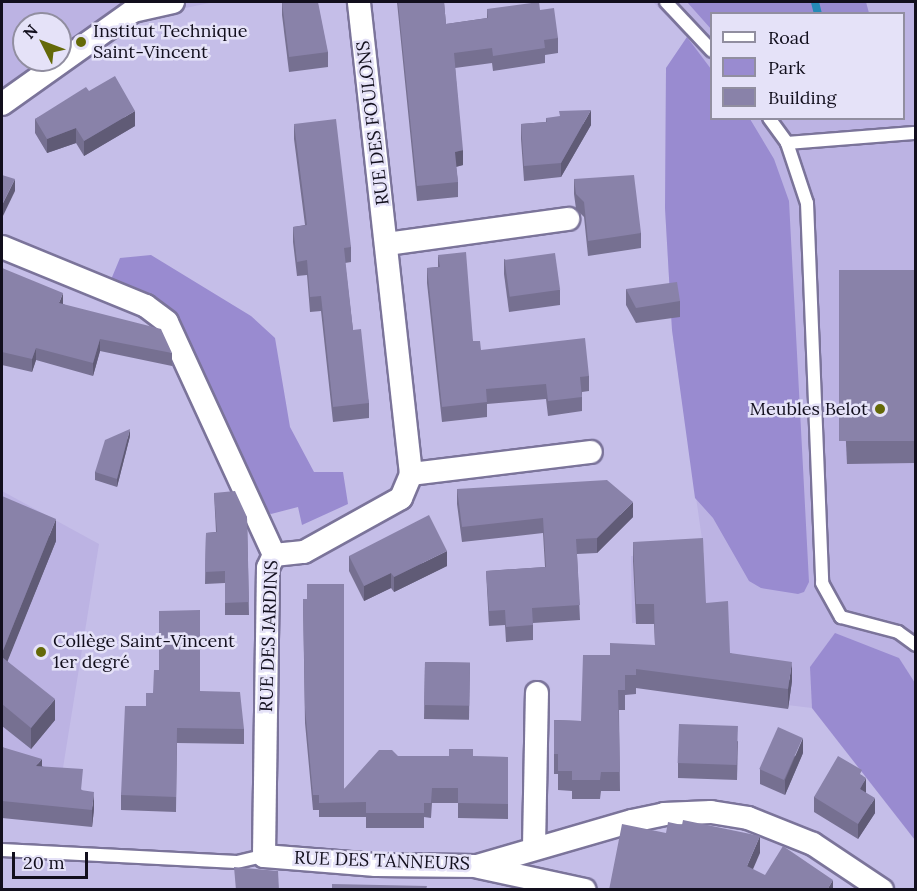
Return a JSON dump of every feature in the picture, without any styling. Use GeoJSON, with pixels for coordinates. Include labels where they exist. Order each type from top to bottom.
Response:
{"type":"FeatureCollection","features":[{"type":"Feature","properties":{"kind":"street"},"geometry":{"type":"LineString","coordinates":[[2,104],[133,11],[173,2]]}},
{"type":"Feature","properties":{"kind":"street","name":"RUE DES FOULONS"},"geometry":{"type":"LineString","coordinates":[[359,2],[411,474]]}},
{"type":"Feature","properties":{"kind":"street"},"geometry":{"type":"LineString","coordinates":[[387,244],[568,219]]}},
{"type":"Feature","properties":{"kind":"street","name":"RUE DES JARDINS"},"geometry":{"type":"LineString","coordinates":[[2,247],[146,306],[167,322],[274,555],[268,568],[264,856]]}},
{"type":"Feature","properties":{"kind":"street"},"geometry":{"type":"LineString","coordinates":[[274,555],[304,552],[400,498],[411,474],[591,452]]}},
{"type":"Feature","properties":{"kind":"street"},"geometry":{"type":"LineString","coordinates":[[534,847],[537,693]]}},
{"type":"Feature","properties":{"kind":"street","name":"RUE DES TANNEURS"},"geometry":{"type":"LineString","coordinates":[[264,856],[376,865],[477,866],[534,847],[664,814],[711,812],[748,818],[813,844],[882,890]]}},
{"type":"Feature","properties":{"kind":"street"},"geometry":{"type":"LineString","coordinates":[[477,866],[585,890]]}},
{"type":"Feature","properties":{"kind":"lane"},"geometry":{"type":"LineString","coordinates":[[666,2],[710,50]]}},
{"type":"Feature","properties":{"kind":"lane"},"geometry":{"type":"LineString","coordinates":[[770,120],[787,143],[807,203],[822,583],[828,599],[841,617],[898,632],[915,645]]}},
{"type":"Feature","properties":{"kind":"lane"},"geometry":{"type":"LineString","coordinates":[[787,143],[914,133]]}},
{"type":"Feature","properties":{"kind":"lane"},"geometry":{"type":"LineString","coordinates":[[2,850],[237,862],[264,856]]}},
{"type":"Feature","properties":{"kind":"shaded area","name":"Institut Technique Saint-Vincent"},"geometry":{"type":"Polygon","coordinates":[[[2,2],[214,2],[138,18],[72,63],[72,12],[12,12],[12,72],[58,72],[2,110],[2,2]]]}},
{"type":"Feature","properties":{"kind":"shaded area"},"geometry":{"type":"Polygon","coordinates":[[[653,2],[915,2],[915,840],[812,708],[787,705],[659,623],[632,623],[631,556],[704,553],[672,330],[665,208],[666,68],[687,37],[653,2]]]}},
{"type":"Feature","properties":{"kind":"shaded area","name":"Collège Saint-Vincent 1er degré"},"geometry":{"type":"Polygon","coordinates":[[[2,491],[99,544],[62,774],[2,759],[2,491]]]}},
{"type":"Feature","properties":{"kind":"green space"},"geometry":{"type":"Polygon","coordinates":[[[687,2],[866,2],[869,12],[710,12],[710,28],[687,2]]]}},
{"type":"Feature","properties":{"kind":"green space"},"geometry":{"type":"Polygon","coordinates":[[[687,37],[710,68],[710,120],[751,120],[774,159],[789,201],[809,582],[804,592],[798,594],[761,588],[749,581],[713,518],[695,498],[672,330],[665,208],[666,68],[687,37]]]}},
{"type":"Feature","properties":{"kind":"green space"},"geometry":{"type":"Polygon","coordinates":[[[151,255],[251,316],[275,338],[290,427],[314,472],[343,472],[348,504],[302,525],[298,507],[271,514],[263,510],[178,326],[110,282],[120,258],[151,255]]]}},
{"type":"Feature","properties":{"kind":"green space"},"geometry":{"type":"Polygon","coordinates":[[[835,633],[899,658],[915,683],[915,840],[812,708],[810,667],[835,633]]]}},
{"type":"Feature","properties":{"kind":"building"},"geometry":{"type":"Polygon","coordinates":[[[282,2],[318,2],[328,52],[289,57],[282,2]]]}},
{"type":"Feature","properties":{"kind":"building"},"geometry":{"type":"Polygon","coordinates":[[[398,2],[444,2],[446,24],[488,18],[487,9],[539,2],[540,10],[554,8],[558,38],[544,40],[545,48],[493,56],[492,48],[454,53],[463,150],[455,152],[458,182],[417,186],[398,2]]]}},
{"type":"Feature","properties":{"kind":"building"},"geometry":{"type":"Polygon","coordinates":[[[115,76],[135,111],[84,141],[76,128],[47,139],[35,119],[86,87],[89,91],[115,76]]]}},
{"type":"Feature","properties":{"kind":"building"},"geometry":{"type":"Polygon","coordinates":[[[591,110],[561,163],[524,166],[521,124],[547,122],[546,118],[560,116],[559,111],[591,110]]]}},
{"type":"Feature","properties":{"kind":"building"},"geometry":{"type":"Polygon","coordinates":[[[336,119],[351,247],[344,248],[353,330],[361,329],[369,403],[333,407],[321,296],[310,297],[307,260],[297,262],[293,227],[307,225],[294,124],[336,119]]]}},
{"type":"Feature","properties":{"kind":"building"},"geometry":{"type":"Polygon","coordinates":[[[2,175],[15,179],[2,205],[2,175]]]}},
{"type":"Feature","properties":{"kind":"building"},"geometry":{"type":"Polygon","coordinates":[[[634,175],[641,233],[588,241],[584,202],[576,194],[574,179],[634,175]]]}},
{"type":"Feature","properties":{"kind":"building"},"geometry":{"type":"Polygon","coordinates":[[[466,252],[473,341],[480,341],[481,350],[585,338],[589,376],[580,377],[582,397],[548,401],[546,384],[486,389],[487,402],[442,407],[427,268],[440,267],[438,255],[466,252]]]}},
{"type":"Feature","properties":{"kind":"building"},"geometry":{"type":"Polygon","coordinates":[[[555,253],[560,290],[510,297],[504,260],[555,253]]]}},
{"type":"Feature","properties":{"kind":"building"},"geometry":{"type":"Polygon","coordinates":[[[2,268],[63,293],[59,303],[161,329],[172,353],[100,339],[93,363],[36,348],[32,359],[2,352],[2,268]]]}},
{"type":"Feature","properties":{"kind":"building","name":"Meubles Belot"},"geometry":{"type":"Polygon","coordinates":[[[839,270],[915,270],[915,441],[839,441],[839,270]]]}},
{"type":"Feature","properties":{"kind":"building"},"geometry":{"type":"Polygon","coordinates":[[[677,282],[680,301],[636,308],[626,289],[677,282]]]}},
{"type":"Feature","properties":{"kind":"building"},"geometry":{"type":"Polygon","coordinates":[[[130,429],[117,479],[95,472],[105,440],[130,429]]]}},
{"type":"Feature","properties":{"kind":"building"},"geometry":{"type":"Polygon","coordinates":[[[607,480],[633,502],[597,538],[576,539],[580,605],[532,608],[533,625],[506,627],[505,610],[489,611],[486,571],[546,567],[543,518],[462,527],[457,489],[607,480]]]}},
{"type":"Feature","properties":{"kind":"building"},"geometry":{"type":"Polygon","coordinates":[[[235,491],[247,517],[249,602],[225,603],[225,571],[205,572],[206,533],[217,532],[214,493],[235,491]]]}},
{"type":"Feature","properties":{"kind":"building"},"geometry":{"type":"Polygon","coordinates":[[[2,496],[56,519],[2,653],[2,496]]]}},
{"type":"Feature","properties":{"kind":"building"},"geometry":{"type":"Polygon","coordinates":[[[429,515],[447,551],[394,577],[391,573],[364,586],[349,556],[429,515]]]}},
{"type":"Feature","properties":{"kind":"building"},"geometry":{"type":"Polygon","coordinates":[[[703,538],[706,603],[728,601],[730,653],[792,662],[788,689],[636,669],[636,675],[625,675],[625,690],[618,690],[620,772],[601,772],[600,780],[572,780],[572,771],[558,771],[558,754],[554,754],[554,720],[581,721],[583,655],[610,655],[610,643],[655,645],[654,604],[636,604],[633,542],[703,538]]]}},
{"type":"Feature","properties":{"kind":"building"},"geometry":{"type":"Polygon","coordinates":[[[307,584],[344,584],[344,789],[379,750],[392,750],[398,756],[449,756],[449,749],[473,749],[473,756],[508,757],[508,804],[458,803],[458,788],[432,788],[431,803],[424,803],[424,813],[366,813],[366,802],[319,803],[319,795],[313,795],[305,708],[303,599],[307,599],[307,584]]]}},
{"type":"Feature","properties":{"kind":"building"},"geometry":{"type":"Polygon","coordinates":[[[200,610],[200,691],[240,692],[244,729],[177,728],[176,797],[121,795],[125,706],[146,706],[146,693],[153,693],[154,670],[159,670],[159,611],[200,610]]]}},
{"type":"Feature","properties":{"kind":"building"},"geometry":{"type":"Polygon","coordinates":[[[2,657],[55,699],[31,728],[2,704],[2,657]]]}},
{"type":"Feature","properties":{"kind":"building"},"geometry":{"type":"Polygon","coordinates":[[[425,662],[470,663],[469,706],[424,705],[425,662]]]}},
{"type":"Feature","properties":{"kind":"building"},"geometry":{"type":"Polygon","coordinates":[[[679,724],[738,726],[737,765],[678,763],[679,724]]]}},
{"type":"Feature","properties":{"kind":"building"},"geometry":{"type":"Polygon","coordinates":[[[778,727],[803,738],[784,780],[759,769],[778,727]]]}},
{"type":"Feature","properties":{"kind":"building"},"geometry":{"type":"Polygon","coordinates":[[[2,747],[42,759],[36,766],[83,769],[81,790],[94,792],[92,810],[2,801],[2,747]]]}},
{"type":"Feature","properties":{"kind":"building"},"geometry":{"type":"Polygon","coordinates":[[[838,756],[862,770],[860,774],[866,778],[860,789],[875,798],[858,824],[814,797],[838,756]]]}},
{"type":"Feature","properties":{"kind":"building"},"geometry":{"type":"Polygon","coordinates":[[[683,820],[760,836],[747,866],[765,875],[783,846],[833,880],[827,890],[609,890],[622,824],[666,833],[668,822],[682,825],[683,820]]]}},
{"type":"Feature","properties":{"kind":"building"},"geometry":{"type":"Polygon","coordinates":[[[234,867],[278,871],[279,890],[236,890],[234,867]]]}},
{"type":"Feature","properties":{"kind":"building"},"geometry":{"type":"Polygon","coordinates":[[[332,884],[427,886],[426,890],[332,890],[332,884]]]}},
{"type":"Feature","properties":{"kind":"waterway"},"geometry":{"type":"LineString","coordinates":[[815,2],[818,12]]}},
{"type":"Feature","properties":{"kind":"place","name":"Institut Technique Saint-Vincent"},"geometry":{"type":"Point","coordinates":[81,42]}},
{"type":"Feature","properties":{"kind":"place","name":"Meubles Belot"},"geometry":{"type":"Point","coordinates":[880,409]}},
{"type":"Feature","properties":{"kind":"place","name":"Collège Saint-Vincent 1er degré"},"geometry":{"type":"Point","coordinates":[41,652]}}]}
